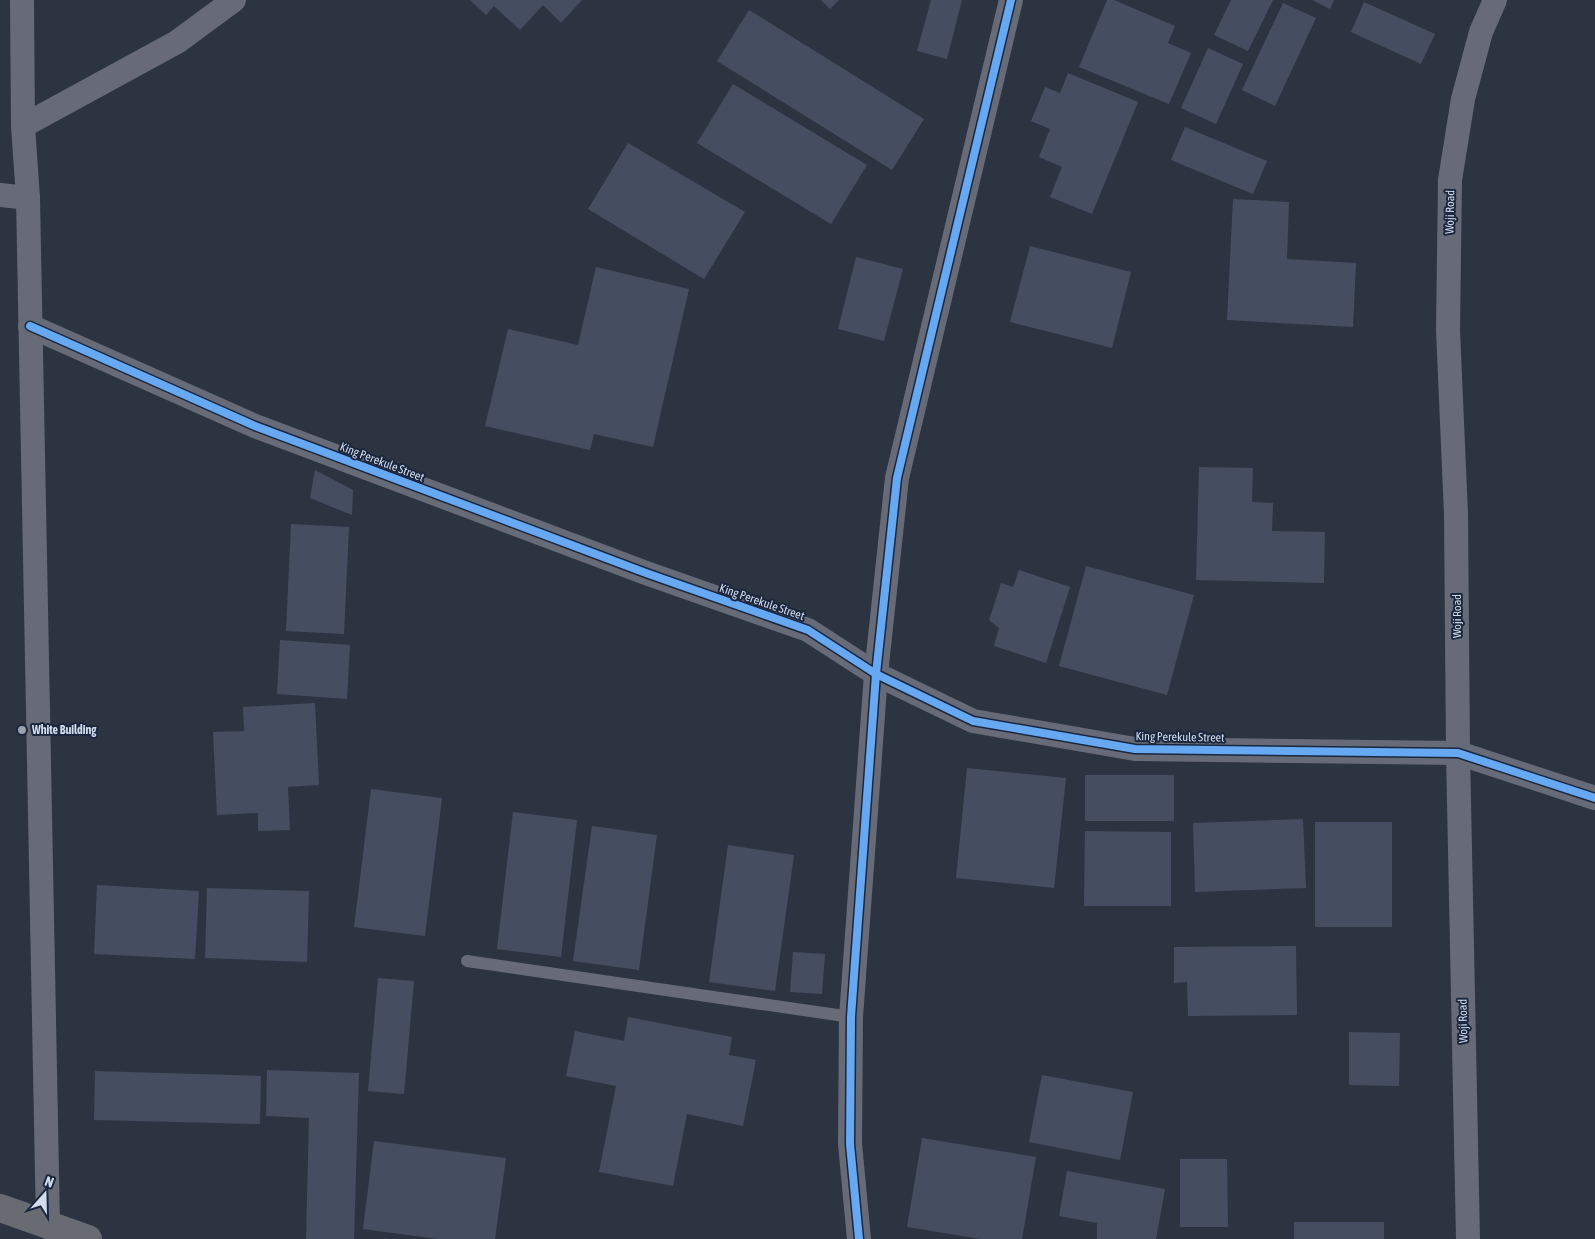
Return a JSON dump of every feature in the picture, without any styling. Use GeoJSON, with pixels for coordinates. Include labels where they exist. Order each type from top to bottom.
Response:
{"type":"FeatureCollection","features":[{"type":"Feature","properties":{"kind":"street"},"geometry":{"type":"LineString","coordinates":[[22,0],[23,126],[28,198],[48,1225]]}},
{"type":"Feature","properties":{"kind":"street"},"geometry":{"type":"LineString","coordinates":[[23,126],[177,42],[234,0]]}},
{"type":"Feature","properties":{"kind":"street"},"geometry":{"type":"LineString","coordinates":[[859,1239],[850,1144],[851,1017],[876,674],[897,478],[1011,0]]}},
{"type":"Feature","properties":{"kind":"street","name":"Woji Road"},"geometry":{"type":"LineString","coordinates":[[1468,1239],[1458,753],[1456,514],[1448,330],[1450,180],[1463,99],[1481,32],[1494,0]]}},
{"type":"Feature","properties":{"kind":"street"},"geometry":{"type":"LineString","coordinates":[[0,195],[28,198]]}},
{"type":"Feature","properties":{"kind":"street","name":"King Perekule Street"},"geometry":{"type":"LineString","coordinates":[[30,326],[255,426],[646,573],[808,630],[876,674],[973,720],[1135,749],[1458,753],[1595,798]]}},
{"type":"Feature","properties":{"kind":"street"},"geometry":{"type":"LineString","coordinates":[[0,1208],[88,1239]]}},
{"type":"Feature","properties":{"kind":"lane"},"geometry":{"type":"LineString","coordinates":[[466,961],[851,1017]]}},
{"type":"Feature","properties":{"kind":"building"},"geometry":{"type":"Polygon","coordinates":[[[470,0],[582,0],[561,23],[543,5],[520,30],[494,6],[486,15],[470,0]]]}},
{"type":"Feature","properties":{"kind":"building"},"geometry":{"type":"Polygon","coordinates":[[[821,0],[839,0],[830,9],[821,0]]]}},
{"type":"Feature","properties":{"kind":"building"},"geometry":{"type":"Polygon","coordinates":[[[931,0],[962,0],[947,59],[917,51],[931,0]]]}},
{"type":"Feature","properties":{"kind":"building"},"geometry":{"type":"Polygon","coordinates":[[[1107,0],[1114,0],[1175,26],[1168,43],[1191,53],[1169,104],[1079,67],[1107,0]]]}},
{"type":"Feature","properties":{"kind":"building"},"geometry":{"type":"Polygon","coordinates":[[[1231,0],[1273,0],[1248,51],[1214,35],[1231,0]]]}},
{"type":"Feature","properties":{"kind":"building"},"geometry":{"type":"Polygon","coordinates":[[[1312,0],[1334,0],[1330,9],[1312,0]]]}},
{"type":"Feature","properties":{"kind":"building"},"geometry":{"type":"Polygon","coordinates":[[[1364,2],[1435,34],[1421,64],[1351,32],[1364,2]]]}},
{"type":"Feature","properties":{"kind":"building"},"geometry":{"type":"Polygon","coordinates":[[[1283,3],[1316,18],[1275,106],[1242,90],[1283,3]]]}},
{"type":"Feature","properties":{"kind":"building"},"geometry":{"type":"Polygon","coordinates":[[[749,10],[924,119],[892,170],[717,61],[749,10]]]}},
{"type":"Feature","properties":{"kind":"building"},"geometry":{"type":"Polygon","coordinates":[[[1208,48],[1243,64],[1216,124],[1181,108],[1208,48]]]}},
{"type":"Feature","properties":{"kind":"building"},"geometry":{"type":"Polygon","coordinates":[[[1068,73],[1138,102],[1092,214],[1050,197],[1062,167],[1039,157],[1050,129],[1031,121],[1045,87],[1060,93],[1068,73]]]}},
{"type":"Feature","properties":{"kind":"building"},"geometry":{"type":"Polygon","coordinates":[[[733,84],[867,165],[831,224],[697,143],[733,84]]]}},
{"type":"Feature","properties":{"kind":"building"},"geometry":{"type":"Polygon","coordinates":[[[1185,127],[1267,161],[1253,194],[1171,160],[1185,127]]]}},
{"type":"Feature","properties":{"kind":"building"},"geometry":{"type":"Polygon","coordinates":[[[628,143],[745,212],[704,279],[588,209],[628,143]]]}},
{"type":"Feature","properties":{"kind":"building"},"geometry":{"type":"Polygon","coordinates":[[[1233,199],[1289,202],[1287,259],[1356,263],[1353,327],[1227,320],[1233,199]]]}},
{"type":"Feature","properties":{"kind":"building"},"geometry":{"type":"Polygon","coordinates":[[[1030,246],[1131,272],[1112,348],[1010,322],[1030,246]]]}},
{"type":"Feature","properties":{"kind":"building"},"geometry":{"type":"Polygon","coordinates":[[[856,257],[903,269],[884,341],[838,329],[856,257]]]}},
{"type":"Feature","properties":{"kind":"building"},"geometry":{"type":"Polygon","coordinates":[[[596,267],[689,289],[653,447],[594,434],[590,450],[485,426],[508,329],[578,345],[596,267]]]}},
{"type":"Feature","properties":{"kind":"building"},"geometry":{"type":"Polygon","coordinates":[[[1199,467],[1253,468],[1252,502],[1273,503],[1272,531],[1325,532],[1324,583],[1196,580],[1199,467]]]}},
{"type":"Feature","properties":{"kind":"building"},"geometry":{"type":"Polygon","coordinates":[[[315,470],[353,490],[352,515],[310,498],[315,470]]]}},
{"type":"Feature","properties":{"kind":"building"},"geometry":{"type":"Polygon","coordinates":[[[291,524],[349,527],[344,634],[286,631],[291,524]]]}},
{"type":"Feature","properties":{"kind":"building"},"geometry":{"type":"Polygon","coordinates":[[[1086,566],[1194,595],[1167,695],[1059,666],[1086,566]]]}},
{"type":"Feature","properties":{"kind":"building"},"geometry":{"type":"Polygon","coordinates":[[[1019,570],[1070,587],[1046,663],[994,646],[999,628],[989,620],[1001,583],[1013,587],[1019,570]]]}},
{"type":"Feature","properties":{"kind":"building"},"geometry":{"type":"Polygon","coordinates":[[[280,640],[350,645],[347,699],[277,694],[280,640]]]}},
{"type":"Feature","properties":{"kind":"building"},"geometry":{"type":"Polygon","coordinates":[[[315,703],[319,785],[288,787],[290,830],[258,831],[258,813],[217,815],[213,732],[244,731],[243,707],[315,703]]]}},
{"type":"Feature","properties":{"kind":"building"},"geometry":{"type":"Polygon","coordinates":[[[967,768],[1066,778],[1054,888],[956,878],[967,768]]]}},
{"type":"Feature","properties":{"kind":"building"},"geometry":{"type":"Polygon","coordinates":[[[1085,775],[1174,775],[1174,821],[1085,821],[1085,775]]]}},
{"type":"Feature","properties":{"kind":"building"},"geometry":{"type":"Polygon","coordinates":[[[371,789],[442,798],[425,936],[354,927],[371,789]]]}},
{"type":"Feature","properties":{"kind":"building"},"geometry":{"type":"Polygon","coordinates":[[[513,812],[577,820],[561,957],[497,949],[513,812]]]}},
{"type":"Feature","properties":{"kind":"building"},"geometry":{"type":"Polygon","coordinates":[[[1303,819],[1306,888],[1195,892],[1193,823],[1303,819]]]}},
{"type":"Feature","properties":{"kind":"building"},"geometry":{"type":"Polygon","coordinates":[[[1315,822],[1392,822],[1392,927],[1315,927],[1315,822]]]}},
{"type":"Feature","properties":{"kind":"building"},"geometry":{"type":"Polygon","coordinates":[[[592,826],[657,835],[639,970],[573,961],[592,826]]]}},
{"type":"Feature","properties":{"kind":"building"},"geometry":{"type":"Polygon","coordinates":[[[1085,831],[1171,832],[1171,906],[1084,906],[1085,831]]]}},
{"type":"Feature","properties":{"kind":"building"},"geometry":{"type":"Polygon","coordinates":[[[728,845],[794,855],[775,991],[709,982],[728,845]]]}},
{"type":"Feature","properties":{"kind":"building"},"geometry":{"type":"Polygon","coordinates":[[[97,885],[199,891],[195,959],[94,954],[97,885]]]}},
{"type":"Feature","properties":{"kind":"building"},"geometry":{"type":"Polygon","coordinates":[[[207,888],[309,891],[307,962],[205,958],[207,888]]]}},
{"type":"Feature","properties":{"kind":"building"},"geometry":{"type":"Polygon","coordinates":[[[1296,946],[1297,1015],[1188,1016],[1187,982],[1174,983],[1174,947],[1296,946]]]}},
{"type":"Feature","properties":{"kind":"building"},"geometry":{"type":"Polygon","coordinates":[[[793,952],[825,954],[822,994],[790,992],[793,952]]]}},
{"type":"Feature","properties":{"kind":"building"},"geometry":{"type":"Polygon","coordinates":[[[378,978],[414,981],[404,1094],[368,1091],[378,978]]]}},
{"type":"Feature","properties":{"kind":"building"},"geometry":{"type":"Polygon","coordinates":[[[628,1017],[732,1037],[729,1055],[756,1060],[743,1126],[687,1114],[673,1186],[599,1172],[616,1086],[566,1076],[575,1031],[624,1041],[628,1017]]]}},
{"type":"Feature","properties":{"kind":"building"},"geometry":{"type":"Polygon","coordinates":[[[1349,1032],[1400,1033],[1399,1086],[1349,1085],[1349,1032]]]}},
{"type":"Feature","properties":{"kind":"building"},"geometry":{"type":"Polygon","coordinates":[[[267,1070],[359,1073],[354,1239],[306,1239],[309,1118],[266,1116],[267,1070]]]}},
{"type":"Feature","properties":{"kind":"building"},"geometry":{"type":"Polygon","coordinates":[[[95,1071],[261,1076],[260,1124],[94,1120],[95,1071]]]}},
{"type":"Feature","properties":{"kind":"building"},"geometry":{"type":"Polygon","coordinates":[[[1042,1075],[1133,1092],[1120,1160],[1029,1142],[1042,1075]]]}},
{"type":"Feature","properties":{"kind":"building"},"geometry":{"type":"Polygon","coordinates":[[[922,1138],[1036,1157],[1022,1239],[981,1239],[907,1227],[922,1138]]]}},
{"type":"Feature","properties":{"kind":"building"},"geometry":{"type":"Polygon","coordinates":[[[374,1141],[506,1158],[495,1239],[438,1239],[363,1229],[374,1141]]]}},
{"type":"Feature","properties":{"kind":"building"},"geometry":{"type":"Polygon","coordinates":[[[1180,1159],[1227,1159],[1228,1227],[1180,1227],[1180,1159]]]}},
{"type":"Feature","properties":{"kind":"building"},"geometry":{"type":"Polygon","coordinates":[[[1067,1171],[1165,1189],[1156,1239],[1097,1239],[1097,1223],[1059,1216],[1067,1171]]]}},
{"type":"Feature","properties":{"kind":"building"},"geometry":{"type":"Polygon","coordinates":[[[1294,1222],[1384,1222],[1384,1239],[1294,1239],[1294,1222]]]}},
{"type":"Feature","properties":{"kind":"cycle path"},"geometry":{"type":"LineString","coordinates":[[859,1239],[850,1144],[851,1017],[876,674],[897,478],[1011,0]]}},
{"type":"Feature","properties":{"kind":"cycle path"},"geometry":{"type":"LineString","coordinates":[[30,326],[255,426],[646,573],[808,630],[876,674],[973,721],[1135,749],[1458,753],[1595,798]]}},
{"type":"Feature","properties":{"kind":"place","name":"White Building"},"geometry":{"type":"Point","coordinates":[22,730]}}]}
